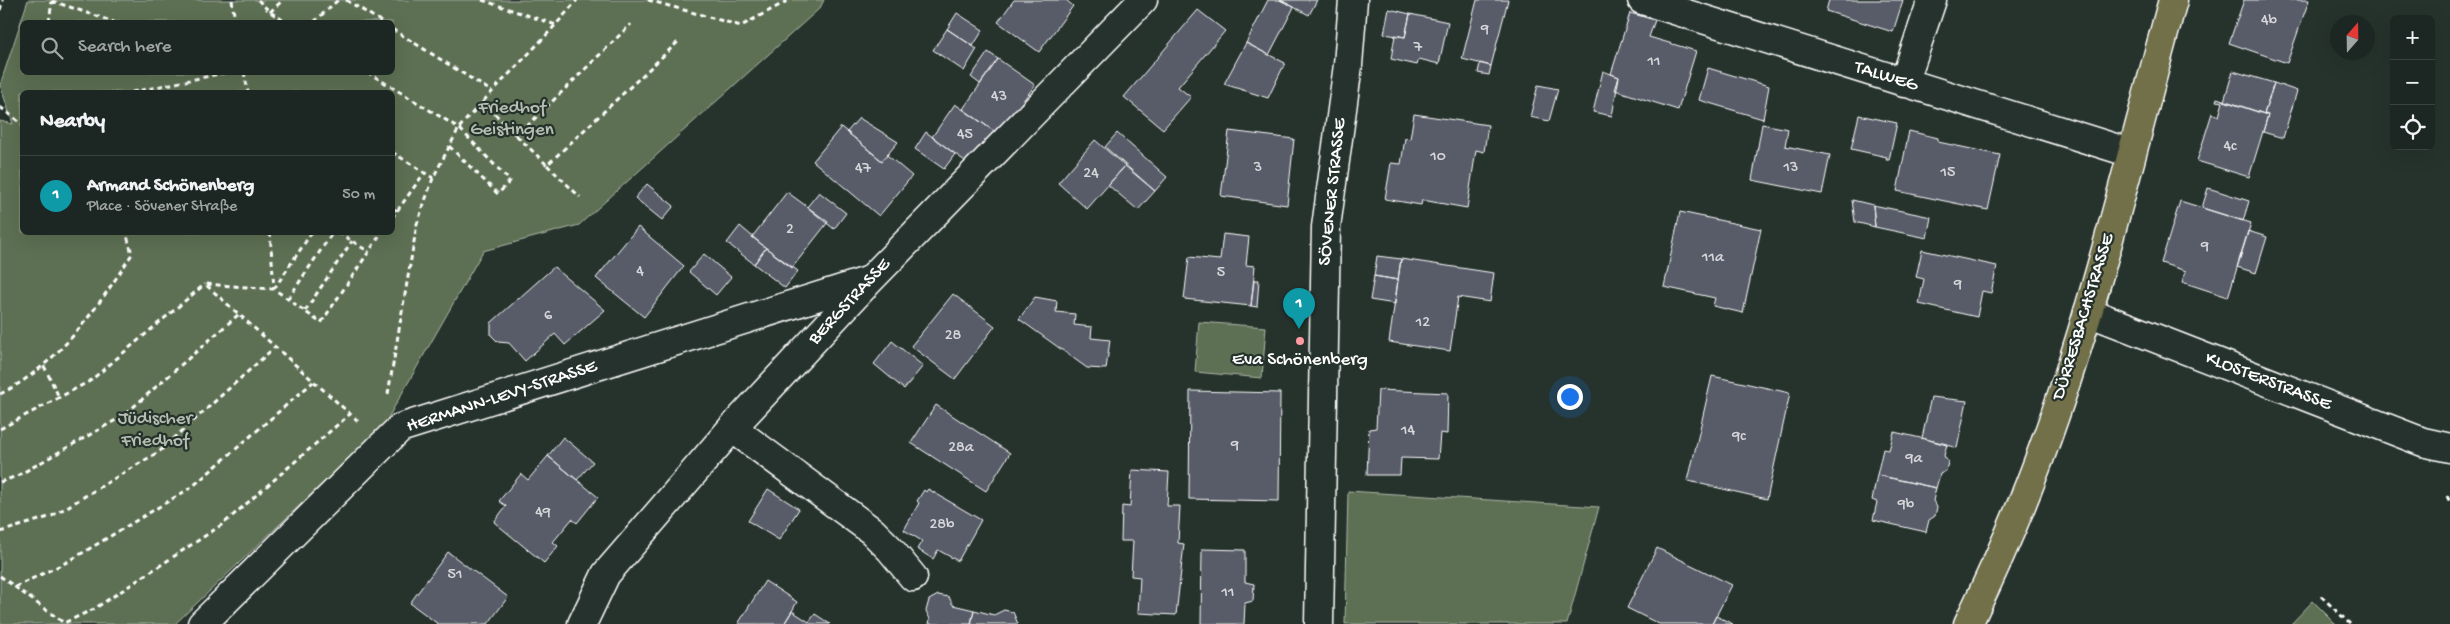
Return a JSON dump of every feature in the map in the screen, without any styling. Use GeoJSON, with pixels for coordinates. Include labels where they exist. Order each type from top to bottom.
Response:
{"type":"FeatureCollection","features":[{"type":"Feature","properties":{"kind":"main road","name":"DÜRRESBACHSTRASSE"},"geometry":{"type":"LineString","coordinates":[[1968,624],[2040,458],[2088,312],[2173,0]]}},
{"type":"Feature","properties":{"kind":"street","name":"BERGSTRASSE"},"geometry":{"type":"LineString","coordinates":[[582,624],[606,574],[732,428],[868,281],[1143,0]]}},
{"type":"Feature","properties":{"kind":"street","name":"SÖVENER STRASSE"},"geometry":{"type":"LineString","coordinates":[[1319,624],[1326,227],[1348,65],[1352,0]]}},
{"type":"Feature","properties":{"kind":"street","name":"TALWEG"},"geometry":{"type":"LineString","coordinates":[[1642,0],[2131,153]]}},
{"type":"Feature","properties":{"kind":"street"},"geometry":{"type":"LineString","coordinates":[[1904,83],[1932,0]]}},
{"type":"Feature","properties":{"kind":"street","name":"HERMANN-LEVY-STRASSE"},"geometry":{"type":"LineString","coordinates":[[202,624],[400,428],[868,281]]}},
{"type":"Feature","properties":{"kind":"street","name":"KLOSTERSTRASSE"},"geometry":{"type":"LineString","coordinates":[[2088,312],[2423,442],[2450,448]]}},
{"type":"Feature","properties":{"kind":"street"},"geometry":{"type":"LineString","coordinates":[[732,428],[872,532],[913,577]]}},
{"type":"Feature","properties":{"kind":"path"},"geometry":{"type":"LineString","coordinates":[[0,10],[3,0]]}},
{"type":"Feature","properties":{"kind":"path"},"geometry":{"type":"LineString","coordinates":[[49,20],[52,0],[108,20]]}},
{"type":"Feature","properties":{"kind":"path"},"geometry":{"type":"LineString","coordinates":[[232,0],[235,20]]}},
{"type":"Feature","properties":{"kind":"path"},"geometry":{"type":"LineString","coordinates":[[258,0],[270,12],[283,20]]}},
{"type":"Feature","properties":{"kind":"path"},"geometry":{"type":"LineString","coordinates":[[270,12],[284,0]]}},
{"type":"Feature","properties":{"kind":"path"},"geometry":{"type":"LineString","coordinates":[[316,20],[338,0]]}},
{"type":"Feature","properties":{"kind":"path"},"geometry":{"type":"LineString","coordinates":[[346,0],[379,20]]}},
{"type":"Feature","properties":{"kind":"path"},"geometry":{"type":"LineString","coordinates":[[482,0],[556,25]]}},
{"type":"Feature","properties":{"kind":"path"},"geometry":{"type":"LineString","coordinates":[[387,404],[417,224],[433,178],[459,128],[491,91],[556,25],[577,0]]}},
{"type":"Feature","properties":{"kind":"path"},"geometry":{"type":"LineString","coordinates":[[648,0],[741,26],[790,0]]}},
{"type":"Feature","properties":{"kind":"path"},"geometry":{"type":"LineString","coordinates":[[517,136],[631,24]]}},
{"type":"Feature","properties":{"kind":"path"},"geometry":{"type":"LineString","coordinates":[[395,31],[491,91]]}},
{"type":"Feature","properties":{"kind":"path"},"geometry":{"type":"LineString","coordinates":[[548,165],[679,41]]}},
{"type":"Feature","properties":{"kind":"path"},"geometry":{"type":"LineString","coordinates":[[142,90],[214,75]]}},
{"type":"Feature","properties":{"kind":"path"},"geometry":{"type":"LineString","coordinates":[[245,75],[248,90]]}},
{"type":"Feature","properties":{"kind":"path"},"geometry":{"type":"LineString","coordinates":[[372,75],[459,128],[510,181],[498,194],[450,146]]}},
{"type":"Feature","properties":{"kind":"path"},"geometry":{"type":"LineString","coordinates":[[482,101],[580,197]]}},
{"type":"Feature","properties":{"kind":"path"},"geometry":{"type":"LineString","coordinates":[[0,107],[20,122]]}},
{"type":"Feature","properties":{"kind":"path"},"geometry":{"type":"LineString","coordinates":[[395,154],[433,178]]}},
{"type":"Feature","properties":{"kind":"path"},"geometry":{"type":"LineString","coordinates":[[395,214],[424,172]]}},
{"type":"Feature","properties":{"kind":"path"},"geometry":{"type":"LineString","coordinates":[[0,394],[20,384],[44,366],[97,309],[132,254],[127,235]]}},
{"type":"Feature","properties":{"kind":"path"},"geometry":{"type":"LineString","coordinates":[[270,235],[274,289]]}},
{"type":"Feature","properties":{"kind":"path"},"geometry":{"type":"LineString","coordinates":[[274,289],[310,235]]}},
{"type":"Feature","properties":{"kind":"path"},"geometry":{"type":"LineString","coordinates":[[288,299],[331,235]]}},
{"type":"Feature","properties":{"kind":"path"},"geometry":{"type":"LineString","coordinates":[[343,235],[369,252]]}},
{"type":"Feature","properties":{"kind":"path"},"geometry":{"type":"LineString","coordinates":[[0,429],[90,381],[205,284],[274,289],[322,323],[380,235]]}},
{"type":"Feature","properties":{"kind":"path"},"geometry":{"type":"LineString","coordinates":[[305,311],[352,241]]}},
{"type":"Feature","properties":{"kind":"path"},"geometry":{"type":"LineString","coordinates":[[205,284],[362,425]]}},
{"type":"Feature","properties":{"kind":"path"},"geometry":{"type":"LineString","coordinates":[[0,482],[17,476],[123,416],[238,314]]}},
{"type":"Feature","properties":{"kind":"path"},"geometry":{"type":"LineString","coordinates":[[0,532],[52,516],[160,450],[275,347]]}},
{"type":"Feature","properties":{"kind":"path"},"geometry":{"type":"LineString","coordinates":[[44,366],[59,398]]}},
{"type":"Feature","properties":{"kind":"path"},"geometry":{"type":"LineString","coordinates":[[15,587],[70,561],[192,487],[313,382]]}},
{"type":"Feature","properties":{"kind":"path"},"geometry":{"type":"LineString","coordinates":[[0,576],[64,623],[94,609],[223,524],[350,414]]}},
{"type":"Feature","properties":{"kind":"path"},"geometry":{"type":"LineString","coordinates":[[2448,496],[2450,502]]}},
{"type":"Feature","properties":{"kind":"path"},"geometry":{"type":"LineString","coordinates":[[2321,596],[2350,624]]}},
{"type":"Feature","properties":{"kind":"green space"},"geometry":{"type":"Polygon","coordinates":[[[28,0],[824,0],[820,8],[579,225],[483,251],[384,425],[175,624],[0,624],[0,121],[13,124],[0,85],[20,24],[20,75],[395,75],[395,20],[21,20],[28,0]]]}},
{"type":"Feature","properties":{"kind":"green space"},"geometry":{"type":"Polygon","coordinates":[[[1199,322],[1266,327],[1262,378],[1195,372],[1199,322]]]}},
{"type":"Feature","properties":{"kind":"green space"},"geometry":{"type":"Polygon","coordinates":[[[1348,491],[1599,507],[1567,624],[1345,624],[1348,491]]]}},
{"type":"Feature","properties":{"kind":"green space"},"geometry":{"type":"Polygon","coordinates":[[[2313,601],[2336,624],[2291,624],[2313,601]]]}},
{"type":"Feature","properties":{"kind":"building"},"geometry":{"type":"Polygon","coordinates":[[[1014,0],[1066,0],[1073,6],[1039,52],[998,22],[1014,0]]]}},
{"type":"Feature","properties":{"kind":"building"},"geometry":{"type":"Polygon","coordinates":[[[1268,0],[1280,0],[1294,7],[1269,55],[1246,43],[1268,0]]]}},
{"type":"Feature","properties":{"kind":"building"},"geometry":{"type":"Polygon","coordinates":[[[1280,0],[1317,0],[1309,15],[1280,0]]]}},
{"type":"Feature","properties":{"kind":"building"},"geometry":{"type":"Polygon","coordinates":[[[1477,0],[1508,0],[1491,66],[1462,59],[1477,0]]]}},
{"type":"Feature","properties":{"kind":"building"},"geometry":{"type":"Polygon","coordinates":[[[1829,0],[1903,0],[1893,32],[1826,11],[1829,0]]]}},
{"type":"Feature","properties":{"kind":"building"},"geometry":{"type":"Polygon","coordinates":[[[2244,0],[2309,0],[2287,63],[2229,43],[2244,0]]]}},
{"type":"Feature","properties":{"kind":"building"},"geometry":{"type":"Polygon","coordinates":[[[1389,9],[1410,14],[1405,37],[1384,34],[1389,9]]]}},
{"type":"Feature","properties":{"kind":"building"},"geometry":{"type":"Polygon","coordinates":[[[1198,10],[1225,31],[1178,87],[1191,97],[1163,129],[1124,97],[1198,10]]]}},
{"type":"Feature","properties":{"kind":"building"},"geometry":{"type":"Polygon","coordinates":[[[957,13],[983,30],[973,46],[947,29],[957,13]]]}},
{"type":"Feature","properties":{"kind":"building"},"geometry":{"type":"Polygon","coordinates":[[[1630,13],[1655,20],[1649,37],[1696,51],[1678,110],[1615,90],[1619,77],[1611,74],[1630,13]]]}},
{"type":"Feature","properties":{"kind":"building"},"geometry":{"type":"Polygon","coordinates":[[[1410,14],[1448,22],[1439,64],[1419,59],[1417,65],[1391,59],[1395,35],[1405,37],[1410,14]]]}},
{"type":"Feature","properties":{"kind":"building"},"geometry":{"type":"Polygon","coordinates":[[[947,29],[977,49],[964,71],[933,50],[947,29]]]}},
{"type":"Feature","properties":{"kind":"building"},"geometry":{"type":"Polygon","coordinates":[[[1246,43],[1285,63],[1268,98],[1224,84],[1246,43]]]}},
{"type":"Feature","properties":{"kind":"building"},"geometry":{"type":"Polygon","coordinates":[[[988,52],[998,59],[980,84],[971,77],[988,52]]]}},
{"type":"Feature","properties":{"kind":"building"},"geometry":{"type":"Polygon","coordinates":[[[998,59],[1035,85],[998,134],[963,109],[998,59]]]}},
{"type":"Feature","properties":{"kind":"building"},"geometry":{"type":"Polygon","coordinates":[[[1480,63],[1491,66],[1489,75],[1478,73],[1480,63]]]}},
{"type":"Feature","properties":{"kind":"building"},"geometry":{"type":"Polygon","coordinates":[[[1708,68],[1769,86],[1763,119],[1699,100],[1708,68]]]}},
{"type":"Feature","properties":{"kind":"building"},"geometry":{"type":"Polygon","coordinates":[[[1603,71],[1619,77],[1612,116],[1593,112],[1603,71]]]}},
{"type":"Feature","properties":{"kind":"building"},"geometry":{"type":"Polygon","coordinates":[[[2233,71],[2274,83],[2264,114],[2224,101],[2233,71]]]}},
{"type":"Feature","properties":{"kind":"building"},"geometry":{"type":"Polygon","coordinates":[[[2274,83],[2297,91],[2283,138],[2263,132],[2268,115],[2264,114],[2274,83]]]}},
{"type":"Feature","properties":{"kind":"building"},"geometry":{"type":"Polygon","coordinates":[[[1538,85],[1558,89],[1549,121],[1530,117],[1538,85]]]}},
{"type":"Feature","properties":{"kind":"building"},"geometry":{"type":"Polygon","coordinates":[[[2217,98],[2268,115],[2249,177],[2197,161],[2212,113],[2219,116],[2223,102],[2216,101],[2217,98]]]}},
{"type":"Feature","properties":{"kind":"building"},"geometry":{"type":"Polygon","coordinates":[[[955,104],[998,134],[976,169],[932,137],[955,104]]]}},
{"type":"Feature","properties":{"kind":"building"},"geometry":{"type":"Polygon","coordinates":[[[1414,114],[1488,125],[1484,152],[1476,150],[1467,208],[1422,200],[1421,205],[1385,199],[1391,163],[1401,164],[1405,138],[1410,139],[1414,114]]]}},
{"type":"Feature","properties":{"kind":"building"},"geometry":{"type":"Polygon","coordinates":[[[1859,115],[1897,123],[1889,160],[1886,160],[1887,157],[1851,149],[1859,115]]]}},
{"type":"Feature","properties":{"kind":"building"},"geometry":{"type":"Polygon","coordinates":[[[859,118],[898,142],[882,161],[847,132],[859,118]]]}},
{"type":"Feature","properties":{"kind":"building"},"geometry":{"type":"Polygon","coordinates":[[[1762,124],[1788,129],[1785,146],[1830,155],[1822,194],[1752,180],[1762,124]]]}},
{"type":"Feature","properties":{"kind":"building"},"geometry":{"type":"Polygon","coordinates":[[[841,127],[882,161],[887,155],[912,176],[879,216],[813,161],[841,127]]]}},
{"type":"Feature","properties":{"kind":"building"},"geometry":{"type":"Polygon","coordinates":[[[1229,131],[1294,139],[1287,205],[1221,196],[1229,131]]]}},
{"type":"Feature","properties":{"kind":"building"},"geometry":{"type":"Polygon","coordinates":[[[1909,131],[1938,138],[1938,142],[2000,155],[1988,210],[1897,191],[1909,131]]]}},
{"type":"Feature","properties":{"kind":"building"},"geometry":{"type":"Polygon","coordinates":[[[926,132],[955,154],[944,169],[915,149],[926,132]]]}},
{"type":"Feature","properties":{"kind":"building"},"geometry":{"type":"Polygon","coordinates":[[[1117,133],[1167,177],[1155,191],[1105,147],[1117,133]]]}},
{"type":"Feature","properties":{"kind":"building"},"geometry":{"type":"Polygon","coordinates":[[[1095,140],[1125,166],[1087,209],[1058,183],[1095,140]]]}},
{"type":"Feature","properties":{"kind":"building"},"geometry":{"type":"Polygon","coordinates":[[[1125,166],[1155,191],[1138,210],[1108,185],[1125,166]]]}},
{"type":"Feature","properties":{"kind":"building"},"geometry":{"type":"Polygon","coordinates":[[[647,184],[674,206],[662,220],[635,198],[647,184]]]}},
{"type":"Feature","properties":{"kind":"building"},"geometry":{"type":"Polygon","coordinates":[[[2208,188],[2249,201],[2243,221],[2202,208],[2208,188]]]}},
{"type":"Feature","properties":{"kind":"building"},"geometry":{"type":"Polygon","coordinates":[[[787,192],[828,222],[792,268],[752,237],[787,192]]]}},
{"type":"Feature","properties":{"kind":"building"},"geometry":{"type":"Polygon","coordinates":[[[819,192],[846,213],[834,229],[807,207],[819,192]]]}},
{"type":"Feature","properties":{"kind":"building"},"geometry":{"type":"Polygon","coordinates":[[[1852,200],[1873,205],[1875,227],[1855,222],[1852,200]]]}},
{"type":"Feature","properties":{"kind":"building"},"geometry":{"type":"Polygon","coordinates":[[[2180,201],[2251,223],[2228,297],[2182,282],[2186,271],[2161,263],[2180,201]]]}},
{"type":"Feature","properties":{"kind":"building"},"geometry":{"type":"Polygon","coordinates":[[[1873,205],[1931,217],[1927,238],[1875,227],[1873,205]]]}},
{"type":"Feature","properties":{"kind":"building"},"geometry":{"type":"Polygon","coordinates":[[[1680,212],[1761,229],[1743,313],[1713,306],[1715,298],[1664,287],[1680,212]]]}},
{"type":"Feature","properties":{"kind":"building"},"geometry":{"type":"Polygon","coordinates":[[[740,226],[766,248],[754,264],[727,243],[740,226]]]}},
{"type":"Feature","properties":{"kind":"building"},"geometry":{"type":"Polygon","coordinates":[[[638,227],[684,266],[644,317],[596,278],[638,227]]]}},
{"type":"Feature","properties":{"kind":"building"},"geometry":{"type":"Polygon","coordinates":[[[2248,231],[2267,237],[2256,273],[2237,267],[2248,231]]]}},
{"type":"Feature","properties":{"kind":"building"},"geometry":{"type":"Polygon","coordinates":[[[1223,234],[1249,237],[1246,265],[1255,266],[1251,306],[1184,299],[1189,257],[1220,260],[1223,234]]]}},
{"type":"Feature","properties":{"kind":"building"},"geometry":{"type":"Polygon","coordinates":[[[766,248],[798,271],[785,288],[754,264],[766,248]]]}},
{"type":"Feature","properties":{"kind":"building"},"geometry":{"type":"Polygon","coordinates":[[[1922,250],[1997,266],[1991,293],[1982,291],[1977,317],[1919,304],[1924,279],[1916,277],[1922,250]]]}},
{"type":"Feature","properties":{"kind":"building"},"geometry":{"type":"Polygon","coordinates":[[[704,254],[731,277],[716,295],[689,272],[704,254]]]}},
{"type":"Feature","properties":{"kind":"building"},"geometry":{"type":"Polygon","coordinates":[[[1377,256],[1401,259],[1398,280],[1374,276],[1377,256]]]}},
{"type":"Feature","properties":{"kind":"building"},"geometry":{"type":"Polygon","coordinates":[[[1401,259],[1494,273],[1490,302],[1458,297],[1450,351],[1389,342],[1401,259]]]}},
{"type":"Feature","properties":{"kind":"building"},"geometry":{"type":"Polygon","coordinates":[[[554,267],[605,310],[565,345],[555,334],[525,361],[509,343],[498,342],[491,335],[491,323],[554,267]]]}},
{"type":"Feature","properties":{"kind":"building"},"geometry":{"type":"Polygon","coordinates":[[[1374,276],[1398,280],[1395,304],[1370,300],[1374,276]]]}},
{"type":"Feature","properties":{"kind":"building"},"geometry":{"type":"Polygon","coordinates":[[[1254,280],[1259,280],[1257,307],[1251,306],[1254,280]]]}},
{"type":"Feature","properties":{"kind":"building"},"geometry":{"type":"Polygon","coordinates":[[[953,294],[995,326],[955,379],[911,346],[953,294]]]}},
{"type":"Feature","properties":{"kind":"building"},"geometry":{"type":"Polygon","coordinates":[[[1035,297],[1057,301],[1056,312],[1075,314],[1074,325],[1092,327],[1091,338],[1110,340],[1106,369],[1087,368],[1019,319],[1035,297]]]}},
{"type":"Feature","properties":{"kind":"building"},"geometry":{"type":"Polygon","coordinates":[[[892,341],[923,366],[904,389],[874,364],[892,341]]]}},
{"type":"Feature","properties":{"kind":"building"},"geometry":{"type":"Polygon","coordinates":[[[1712,376],[1790,393],[1767,499],[1688,481],[1712,376]]]}},
{"type":"Feature","properties":{"kind":"building"},"geometry":{"type":"Polygon","coordinates":[[[1378,390],[1448,393],[1447,434],[1440,433],[1438,459],[1401,458],[1400,475],[1367,475],[1369,429],[1376,428],[1378,390]]]}},
{"type":"Feature","properties":{"kind":"building"},"geometry":{"type":"Polygon","coordinates":[[[1190,391],[1280,393],[1279,501],[1189,499],[1190,391]]]}},
{"type":"Feature","properties":{"kind":"building"},"geometry":{"type":"Polygon","coordinates":[[[1931,397],[1967,401],[1957,448],[1922,438],[1931,397]]]}},
{"type":"Feature","properties":{"kind":"building"},"geometry":{"type":"Polygon","coordinates":[[[936,405],[1010,453],[986,491],[911,443],[936,405]]]}},
{"type":"Feature","properties":{"kind":"building"},"geometry":{"type":"Polygon","coordinates":[[[1894,432],[1947,444],[1944,456],[1948,462],[1946,471],[1940,474],[1936,488],[1877,475],[1883,449],[1889,450],[1894,432]]]}},
{"type":"Feature","properties":{"kind":"building"},"geometry":{"type":"Polygon","coordinates":[[[563,437],[593,462],[577,480],[548,456],[563,437]]]}},
{"type":"Feature","properties":{"kind":"building"},"geometry":{"type":"Polygon","coordinates":[[[548,456],[598,497],[577,523],[572,519],[553,542],[558,546],[544,563],[494,522],[506,506],[499,501],[521,474],[528,480],[548,456]]]}},
{"type":"Feature","properties":{"kind":"building"},"geometry":{"type":"Polygon","coordinates":[[[1132,470],[1169,472],[1167,506],[1180,506],[1178,543],[1184,544],[1176,615],[1138,613],[1140,577],[1131,576],[1133,541],[1121,541],[1122,506],[1130,507],[1132,470]]]}},
{"type":"Feature","properties":{"kind":"building"},"geometry":{"type":"Polygon","coordinates":[[[1877,475],[1936,488],[1933,501],[1937,507],[1935,516],[1929,520],[1926,532],[1873,520],[1877,502],[1872,500],[1877,475]]]}},
{"type":"Feature","properties":{"kind":"building"},"geometry":{"type":"Polygon","coordinates":[[[768,489],[799,509],[779,540],[748,521],[768,489]]]}},
{"type":"Feature","properties":{"kind":"building"},"geometry":{"type":"Polygon","coordinates":[[[928,489],[981,520],[958,561],[938,550],[933,559],[917,549],[922,541],[904,530],[919,503],[917,501],[924,490],[926,492],[928,489]]]}},
{"type":"Feature","properties":{"kind":"building"},"geometry":{"type":"Polygon","coordinates":[[[1657,548],[1732,585],[1712,624],[1659,624],[1627,608],[1657,548]]]}},
{"type":"Feature","properties":{"kind":"building"},"geometry":{"type":"Polygon","coordinates":[[[1202,549],[1245,550],[1245,582],[1254,584],[1253,601],[1245,603],[1244,624],[1201,624],[1202,549]]]}},
{"type":"Feature","properties":{"kind":"building"},"geometry":{"type":"Polygon","coordinates":[[[448,552],[508,597],[488,624],[438,624],[410,603],[448,552]]]}},
{"type":"Feature","properties":{"kind":"building"},"geometry":{"type":"Polygon","coordinates":[[[765,581],[797,602],[784,624],[738,624],[765,581]]]}},
{"type":"Feature","properties":{"kind":"building"},"geometry":{"type":"Polygon","coordinates":[[[938,595],[949,597],[953,605],[974,610],[971,624],[929,624],[930,619],[926,611],[929,600],[938,595]]]}},
{"type":"Feature","properties":{"kind":"building"},"geometry":{"type":"Polygon","coordinates":[[[974,610],[994,615],[1004,610],[1013,612],[1018,624],[971,624],[974,610]]]}},
{"type":"Feature","properties":{"kind":"building"},"geometry":{"type":"Polygon","coordinates":[[[792,611],[809,622],[815,614],[830,624],[784,624],[792,611]]]}},
{"type":"Feature","properties":{"kind":"building"},"geometry":{"type":"Polygon","coordinates":[[[1716,616],[1733,624],[1712,624],[1716,616]]]}},
{"type":"Feature","properties":{"kind":"place","name":"Armand Schönenberg"},"geometry":{"type":"Point","coordinates":[1299,329]}},
{"type":"Feature","properties":{"kind":"place","name":"Eva Schönenberg"},"geometry":{"type":"Point","coordinates":[1300,341]}},
{"type":"Feature","properties":{"kind":"park label","name":"Friedhof Geistingen"},"geometry":{"type":"Point","coordinates":[512,119]}},
{"type":"Feature","properties":{"kind":"park label","name":"Jüdischer Friedhof"},"geometry":{"type":"Point","coordinates":[155,430]}}]}
